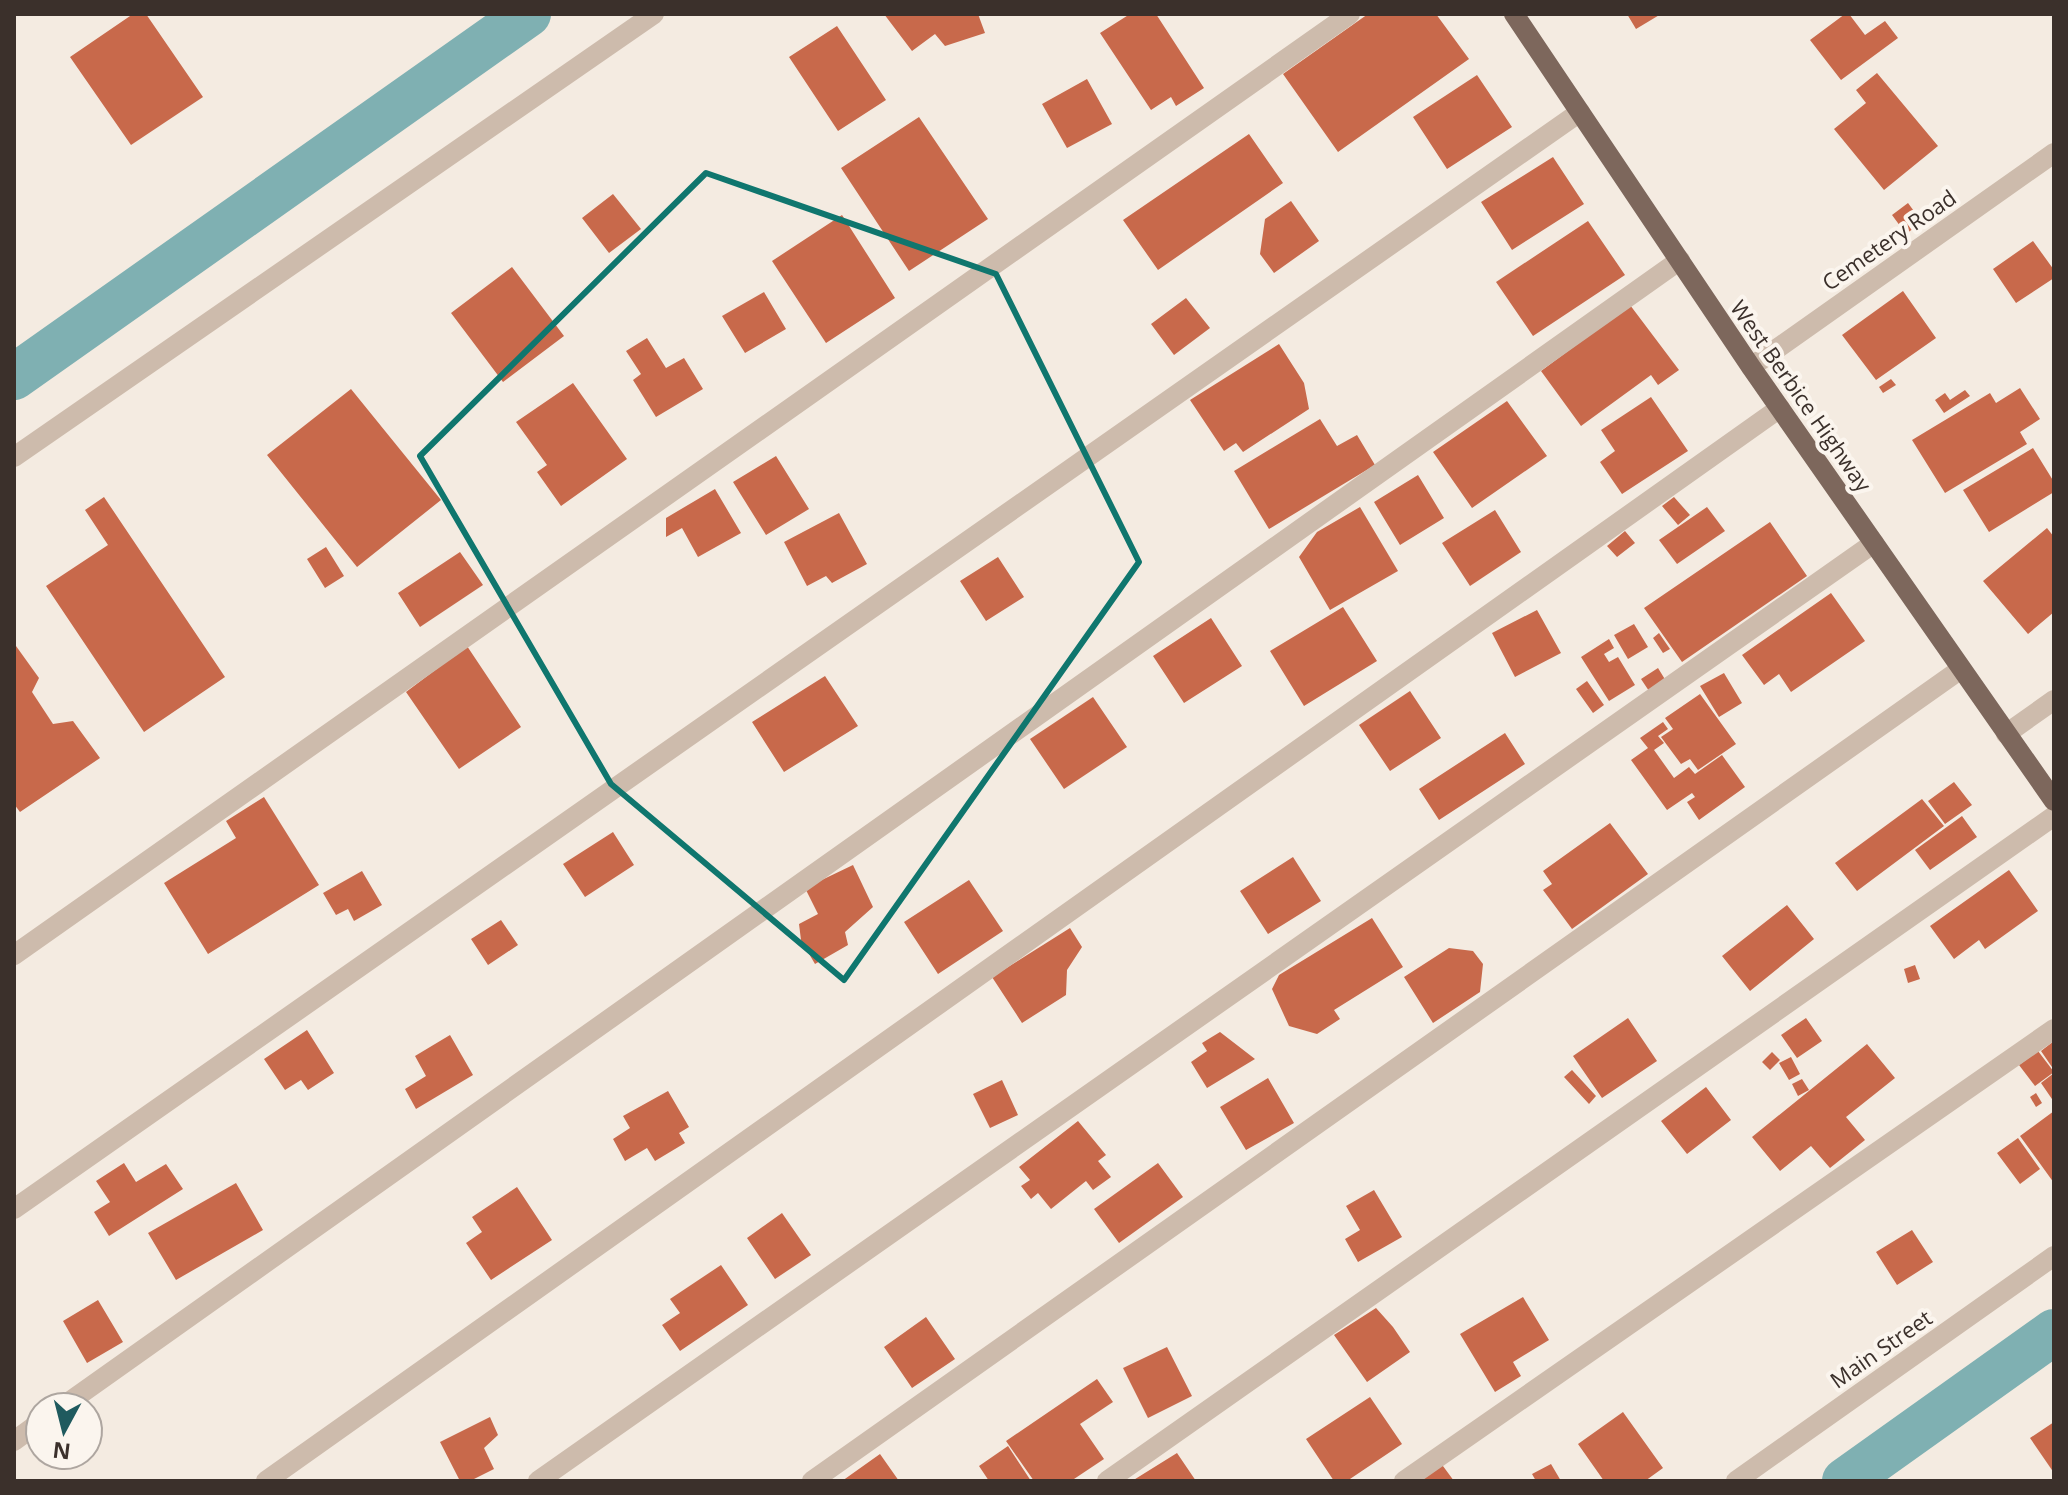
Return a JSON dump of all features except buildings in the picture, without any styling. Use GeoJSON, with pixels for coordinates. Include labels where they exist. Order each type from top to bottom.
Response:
{"type":"FeatureCollection","features":[{"type":"Feature","properties":{"kind":"main road","name":"West Berbice Highway"},"geometry":{"type":"LineString","coordinates":[[1514,14],[1751,367],[2054,801]]}},
{"type":"Feature","properties":{"kind":"street"},"geometry":{"type":"LineString","coordinates":[[14,457],[654,14]]}},
{"type":"Feature","properties":{"kind":"street"},"geometry":{"type":"LineString","coordinates":[[14,955],[1350,14]]}},
{"type":"Feature","properties":{"kind":"street"},"geometry":{"type":"LineString","coordinates":[[14,1209],[1580,112]]}},
{"type":"Feature","properties":{"kind":"street","name":"Cemetery Road"},"geometry":{"type":"LineString","coordinates":[[1751,367],[2054,153]]}},
{"type":"Feature","properties":{"kind":"street"},"geometry":{"type":"LineString","coordinates":[[85,1391],[1680,260]]}},
{"type":"Feature","properties":{"kind":"street"},"geometry":{"type":"LineString","coordinates":[[266,1481],[1780,408]]}},
{"type":"Feature","properties":{"kind":"street"},"geometry":{"type":"LineString","coordinates":[[538,1481],[1874,543]]}},
{"type":"Feature","properties":{"kind":"street"},"geometry":{"type":"LineString","coordinates":[[812,1481],[1961,669]]}},
{"type":"Feature","properties":{"kind":"street"},"geometry":{"type":"LineString","coordinates":[[2006,734],[2054,700]]}},
{"type":"Feature","properties":{"kind":"street"},"geometry":{"type":"LineString","coordinates":[[1107,1481],[2054,816]]}},
{"type":"Feature","properties":{"kind":"street"},"geometry":{"type":"LineString","coordinates":[[1404,1481],[2054,1029]]}},
{"type":"Feature","properties":{"kind":"street","name":"Main Street"},"geometry":{"type":"LineString","coordinates":[[1736,1481],[2054,1256]]}},
{"type":"Feature","properties":{"kind":"highlighted area"},"geometry":{"type":"Polygon","coordinates":[[[706,173],[996,274],[1139,562],[844,980],[611,784],[420,456],[706,173]]]}},
{"type":"Feature","properties":{"kind":"waterway"},"geometry":{"type":"LineString","coordinates":[[14,377],[528,14]]}},
{"type":"Feature","properties":{"kind":"waterway"},"geometry":{"type":"LineString","coordinates":[[1845,1481],[2054,1332]]}}]}
